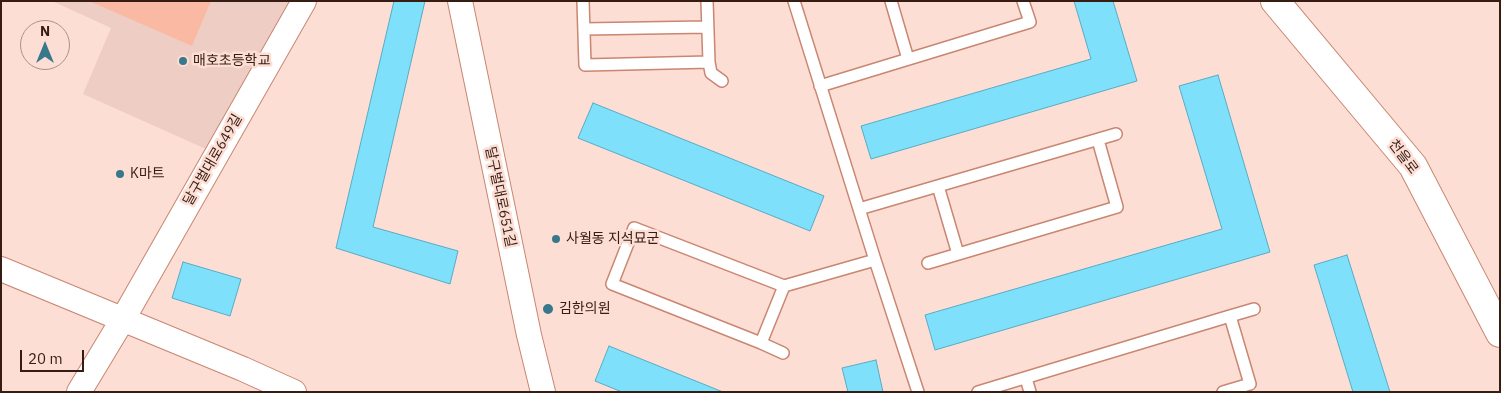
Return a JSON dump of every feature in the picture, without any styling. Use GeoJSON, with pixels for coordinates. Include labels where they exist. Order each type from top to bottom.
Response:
{"type":"FeatureCollection","features":[{"type":"Feature","properties":{"kind":"street","name":"달구벌대로649길"},"geometry":{"type":"LineString","coordinates":[[79,392],[123,319],[304,1]]}},
{"type":"Feature","properties":{"kind":"street","name":"달구벌대로651길"},"geometry":{"type":"LineString","coordinates":[[460,1],[529,335],[543,392]]}},
{"type":"Feature","properties":{"kind":"street","name":"천을로"},"geometry":{"type":"LineString","coordinates":[[1275,1],[1413,166],[1500,333]]}},
{"type":"Feature","properties":{"kind":"street"},"geometry":{"type":"LineString","coordinates":[[1,269],[294,392]]}},
{"type":"Feature","properties":{"kind":"lane"},"geometry":{"type":"LineString","coordinates":[[583,1],[585,66],[709,62]]}},
{"type":"Feature","properties":{"kind":"lane"},"geometry":{"type":"LineString","coordinates":[[706,1],[709,62],[712,73],[722,81]]}},
{"type":"Feature","properties":{"kind":"lane"},"geometry":{"type":"LineString","coordinates":[[794,1],[918,392]]}},
{"type":"Feature","properties":{"kind":"lane"},"geometry":{"type":"LineString","coordinates":[[891,1],[908,59]]}},
{"type":"Feature","properties":{"kind":"lane"},"geometry":{"type":"LineString","coordinates":[[820,86],[1030,22],[1023,1]]}},
{"type":"Feature","properties":{"kind":"lane"},"geometry":{"type":"LineString","coordinates":[[584,29],[708,27]]}},
{"type":"Feature","properties":{"kind":"lane"},"geometry":{"type":"LineString","coordinates":[[859,209],[1116,134]]}},
{"type":"Feature","properties":{"kind":"lane"},"geometry":{"type":"LineString","coordinates":[[928,263],[1116,207],[1098,140]]}},
{"type":"Feature","properties":{"kind":"lane"},"geometry":{"type":"LineString","coordinates":[[938,186],[958,254]]}},
{"type":"Feature","properties":{"kind":"lane"},"geometry":{"type":"LineString","coordinates":[[783,353],[612,284],[634,228],[784,286],[875,260]]}},
{"type":"Feature","properties":{"kind":"lane"},"geometry":{"type":"LineString","coordinates":[[761,343],[784,286]]}},
{"type":"Feature","properties":{"kind":"lane"},"geometry":{"type":"LineString","coordinates":[[978,392],[1254,309]]}},
{"type":"Feature","properties":{"kind":"lane"},"geometry":{"type":"LineString","coordinates":[[1223,392],[1250,384],[1230,316]]}},
{"type":"Feature","properties":{"kind":"lane"},"geometry":{"type":"LineString","coordinates":[[1026,378],[1030,392]]}},
{"type":"Feature","properties":{"kind":"shaded area","name":"매호초등학교"},"geometry":{"type":"Polygon","coordinates":[[[52,1],[304,1],[217,154],[83,94],[111,28],[52,1]]]}},
{"type":"Feature","properties":{"kind":"shaded area"},"geometry":{"type":"Polygon","coordinates":[[[89,1],[211,1],[192,46],[89,1]]]}},
{"type":"Feature","properties":{"kind":"building"},"geometry":{"type":"Polygon","coordinates":[[[394,1],[425,1],[373,227],[458,251],[450,284],[336,248],[394,1]]]}},
{"type":"Feature","properties":{"kind":"building"},"geometry":{"type":"Polygon","coordinates":[[[1074,1],[1113,1],[1137,81],[871,159],[861,126],[1091,59],[1074,1]]]}},
{"type":"Feature","properties":{"kind":"building"},"geometry":{"type":"Polygon","coordinates":[[[1218,75],[1270,252],[935,350],[925,315],[1222,229],[1179,86],[1218,75]]]}},
{"type":"Feature","properties":{"kind":"building"},"geometry":{"type":"Polygon","coordinates":[[[593,103],[824,196],[810,231],[578,138],[593,103]]]}},
{"type":"Feature","properties":{"kind":"building"},"geometry":{"type":"Polygon","coordinates":[[[1347,255],[1390,392],[1353,392],[1314,265],[1347,255]]]}},
{"type":"Feature","properties":{"kind":"building"},"geometry":{"type":"Polygon","coordinates":[[[183,262],[241,279],[230,316],[172,298],[183,262]]]}},
{"type":"Feature","properties":{"kind":"building"},"geometry":{"type":"Polygon","coordinates":[[[609,346],[723,392],[622,392],[595,381],[609,346]]]}},
{"type":"Feature","properties":{"kind":"building"},"geometry":{"type":"Polygon","coordinates":[[[876,360],[883,392],[848,392],[842,368],[876,360]]]}},
{"type":"Feature","properties":{"kind":"place","name":"매호초등학교"},"geometry":{"type":"Point","coordinates":[183,61]}},
{"type":"Feature","properties":{"kind":"place","name":"K마트"},"geometry":{"type":"Point","coordinates":[120,174]}},
{"type":"Feature","properties":{"kind":"place","name":"사월동 지석묘군"},"geometry":{"type":"Point","coordinates":[556,239]}},
{"type":"Feature","properties":{"kind":"place","name":"김한의원"},"geometry":{"type":"Point","coordinates":[548,309]}}]}
